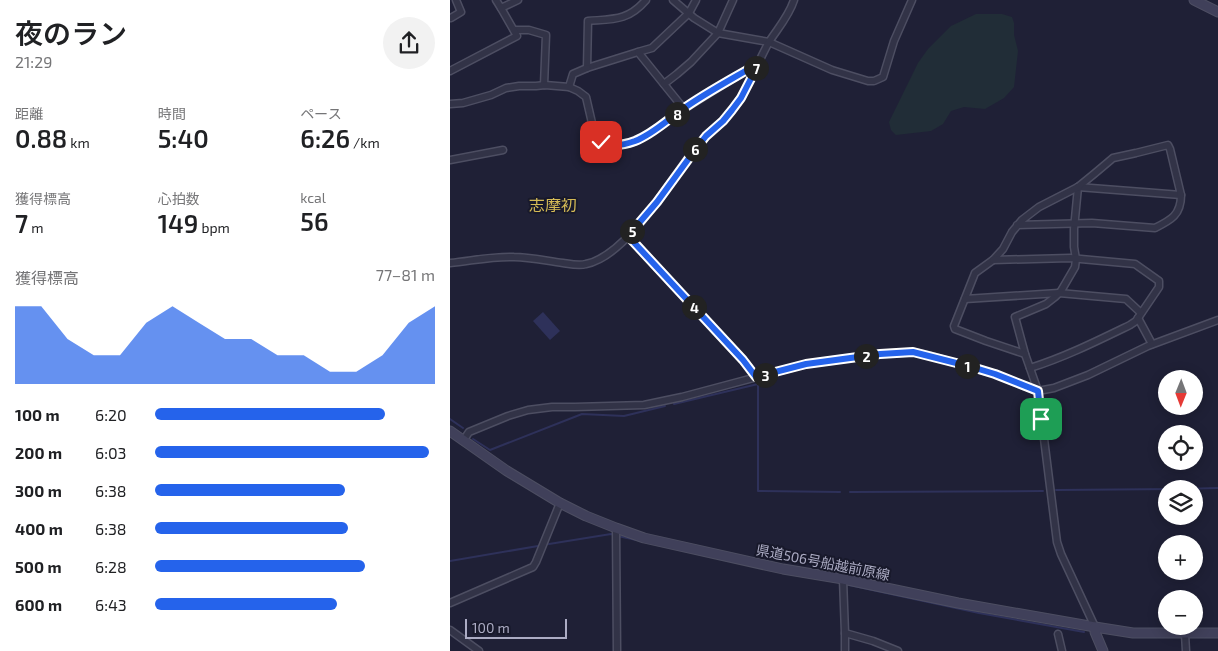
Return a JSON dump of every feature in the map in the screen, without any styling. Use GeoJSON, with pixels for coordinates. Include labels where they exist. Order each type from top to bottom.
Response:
{"type":"FeatureCollection","features":[{"type":"Feature","properties":{"kind":"main road"},"geometry":{"type":"LineString","coordinates":[[1194,0],[1218,12]]}},
{"type":"Feature","properties":{"kind":"main road","name":"県道506号船越前原線"},"geometry":{"type":"LineString","coordinates":[[450,431],[507,471],[560,503],[586,516],[644,538],[783,569],[843,579],[958,603],[1133,634],[1158,634]]}},
{"type":"Feature","properties":{"kind":"main road"},"geometry":{"type":"LineString","coordinates":[[1095,627],[1095,632],[1103,651]]}},
{"type":"Feature","properties":{"kind":"main road","name":"県道506号船越前原線"},"geometry":{"type":"LineString","coordinates":[[1203,633],[1218,633]]}},
{"type":"Feature","properties":{"kind":"street"},"geometry":{"type":"LineString","coordinates":[[451,18],[461,12],[456,0]]}},
{"type":"Feature","properties":{"kind":"street"},"geometry":{"type":"LineString","coordinates":[[450,71],[517,36],[496,0]]}},
{"type":"Feature","properties":{"kind":"street"},"geometry":{"type":"LineString","coordinates":[[501,8],[518,0]]}},
{"type":"Feature","properties":{"kind":"street"},"geometry":{"type":"LineString","coordinates":[[587,68],[588,22],[613,20],[632,13],[646,0]]}},
{"type":"Feature","properties":{"kind":"street"},"geometry":{"type":"LineString","coordinates":[[673,0],[718,32],[769,42],[819,65],[868,81],[883,77],[894,41],[912,0]]}},
{"type":"Feature","properties":{"kind":"street"},"geometry":{"type":"LineString","coordinates":[[569,87],[572,74],[652,48],[689,13],[696,0]]}},
{"type":"Feature","properties":{"kind":"street"},"geometry":{"type":"LineString","coordinates":[[664,84],[691,62],[718,32],[732,0]]}},
{"type":"Feature","properties":{"kind":"street"},"geometry":{"type":"LineString","coordinates":[[450,263],[516,257],[586,264],[609,253],[628,236],[657,202],[706,136],[723,121],[741,98],[769,42],[787,15],[794,0]]}},
{"type":"Feature","properties":{"kind":"street"},"geometry":{"type":"LineString","coordinates":[[514,30],[529,30],[546,35],[544,85]]}},
{"type":"Feature","properties":{"kind":"street"},"geometry":{"type":"LineString","coordinates":[[638,52],[684,109]]}},
{"type":"Feature","properties":{"kind":"street"},"geometry":{"type":"LineString","coordinates":[[450,104],[463,103],[491,95],[506,88],[519,86],[569,87],[586,97],[595,136],[607,145],[618,145],[633,142],[647,136],[684,109],[759,63]]}},
{"type":"Feature","properties":{"kind":"street"},"geometry":{"type":"LineString","coordinates":[[1017,225],[1075,222],[1156,228],[1164,224],[1175,216],[1181,203],[1175,166],[1168,145],[1113,158],[1078,187],[1039,207],[1017,225],[1003,249],[993,260],[975,273],[954,326],[955,329],[1025,354]]}},
{"type":"Feature","properties":{"kind":"street"},"geometry":{"type":"LineString","coordinates":[[450,160],[503,150]]}},
{"type":"Feature","properties":{"kind":"street"},"geometry":{"type":"LineString","coordinates":[[1078,187],[1181,196]]}},
{"type":"Feature","properties":{"kind":"street"},"geometry":{"type":"LineString","coordinates":[[1078,187],[1074,247],[1075,267],[1059,293],[1046,304],[1015,316],[1025,354],[1038,391],[1057,542],[1095,627]]}},
{"type":"Feature","properties":{"kind":"street"},"geometry":{"type":"LineString","coordinates":[[628,236],[743,360],[756,377]]}},
{"type":"Feature","properties":{"kind":"street"},"geometry":{"type":"LineString","coordinates":[[993,260],[1070,258],[1135,264],[1159,281],[1159,287],[1130,325],[1079,349],[1030,368]]}},
{"type":"Feature","properties":{"kind":"street"},"geometry":{"type":"LineString","coordinates":[[965,299],[1059,293],[1126,299],[1139,315],[1152,344]]}},
{"type":"Feature","properties":{"kind":"street"},"geometry":{"type":"LineString","coordinates":[[463,440],[469,432],[528,410],[552,407],[644,405],[682,397],[806,364],[880,354],[913,352],[995,374],[1038,391],[1054,388],[1088,375],[1152,344],[1218,320]]}},
{"type":"Feature","properties":{"kind":"street"},"geometry":{"type":"LineString","coordinates":[[450,603],[533,567],[560,503]]}},
{"type":"Feature","properties":{"kind":"street"},"geometry":{"type":"LineString","coordinates":[[616,528],[617,651]]}},
{"type":"Feature","properties":{"kind":"street"},"geometry":{"type":"LineString","coordinates":[[843,579],[845,651]]}},
{"type":"Feature","properties":{"kind":"street"},"geometry":{"type":"LineString","coordinates":[[450,630],[479,651]]}},
{"type":"Feature","properties":{"kind":"street"},"geometry":{"type":"LineString","coordinates":[[845,633],[898,651]]}},
{"type":"Feature","properties":{"kind":"street"},"geometry":{"type":"LineString","coordinates":[[1058,634],[1062,651]]}},
{"type":"Feature","properties":{"kind":"street"},"geometry":{"type":"LineString","coordinates":[[1185,635],[1186,651]]}},
{"type":"Feature","properties":{"kind":"shaded area"},"geometry":{"type":"Polygon","coordinates":[[[976,14],[1002,14],[1012,17],[1018,51],[1014,87],[1004,98],[985,109],[964,107],[951,111],[943,124],[931,131],[896,135],[891,130],[889,122],[918,63],[928,49],[951,26],[976,14]]]}},
{"type":"Feature","properties":{"kind":"water"},"geometry":{"type":"Polygon","coordinates":[[[543,312],[560,331],[550,340],[533,321],[543,312]]]}},
{"type":"Feature","properties":{"kind":"waterway"},"geometry":{"type":"LineString","coordinates":[[674,404],[758,384],[758,491],[840,492]]}},
{"type":"Feature","properties":{"kind":"waterway"},"geometry":{"type":"LineString","coordinates":[[473,439],[490,450],[582,414],[624,416],[665,406]]}},
{"type":"Feature","properties":{"kind":"waterway"},"geometry":{"type":"LineString","coordinates":[[450,419],[463,428]]}},
{"type":"Feature","properties":{"kind":"waterway"},"geometry":{"type":"LineString","coordinates":[[1203,488],[1218,488]]}},
{"type":"Feature","properties":{"kind":"waterway"},"geometry":{"type":"LineString","coordinates":[[1056,490],[1158,489]]}},
{"type":"Feature","properties":{"kind":"waterway"},"geometry":{"type":"LineString","coordinates":[[850,492],[1043,491]]}},
{"type":"Feature","properties":{"kind":"waterway"},"geometry":{"type":"LineString","coordinates":[[549,544],[614,535]]}},
{"type":"Feature","properties":{"kind":"waterway"},"geometry":{"type":"LineString","coordinates":[[618,536],[641,541]]}},
{"type":"Feature","properties":{"kind":"waterway"},"geometry":{"type":"LineString","coordinates":[[450,561],[538,546]]}},
{"type":"Feature","properties":{"kind":"waterway"},"geometry":{"type":"LineString","coordinates":[[849,585],[979,613],[1084,632]]}},
{"type":"Feature","properties":{"kind":"district","name":"志摩初"},"geometry":{"type":"Point","coordinates":[553,204]}},
{"type":"Feature","properties":{"kind":"route"},"geometry":{"type":"LineString","coordinates":[[601,142],[607,145],[618,145],[633,142],[647,136],[684,109],[759,63],[741,98],[732,110],[706,136],[657,202],[628,236],[743,360],[756,377],[806,364],[880,354],[913,352],[995,374],[1038,391],[1041,419]]}}]}
